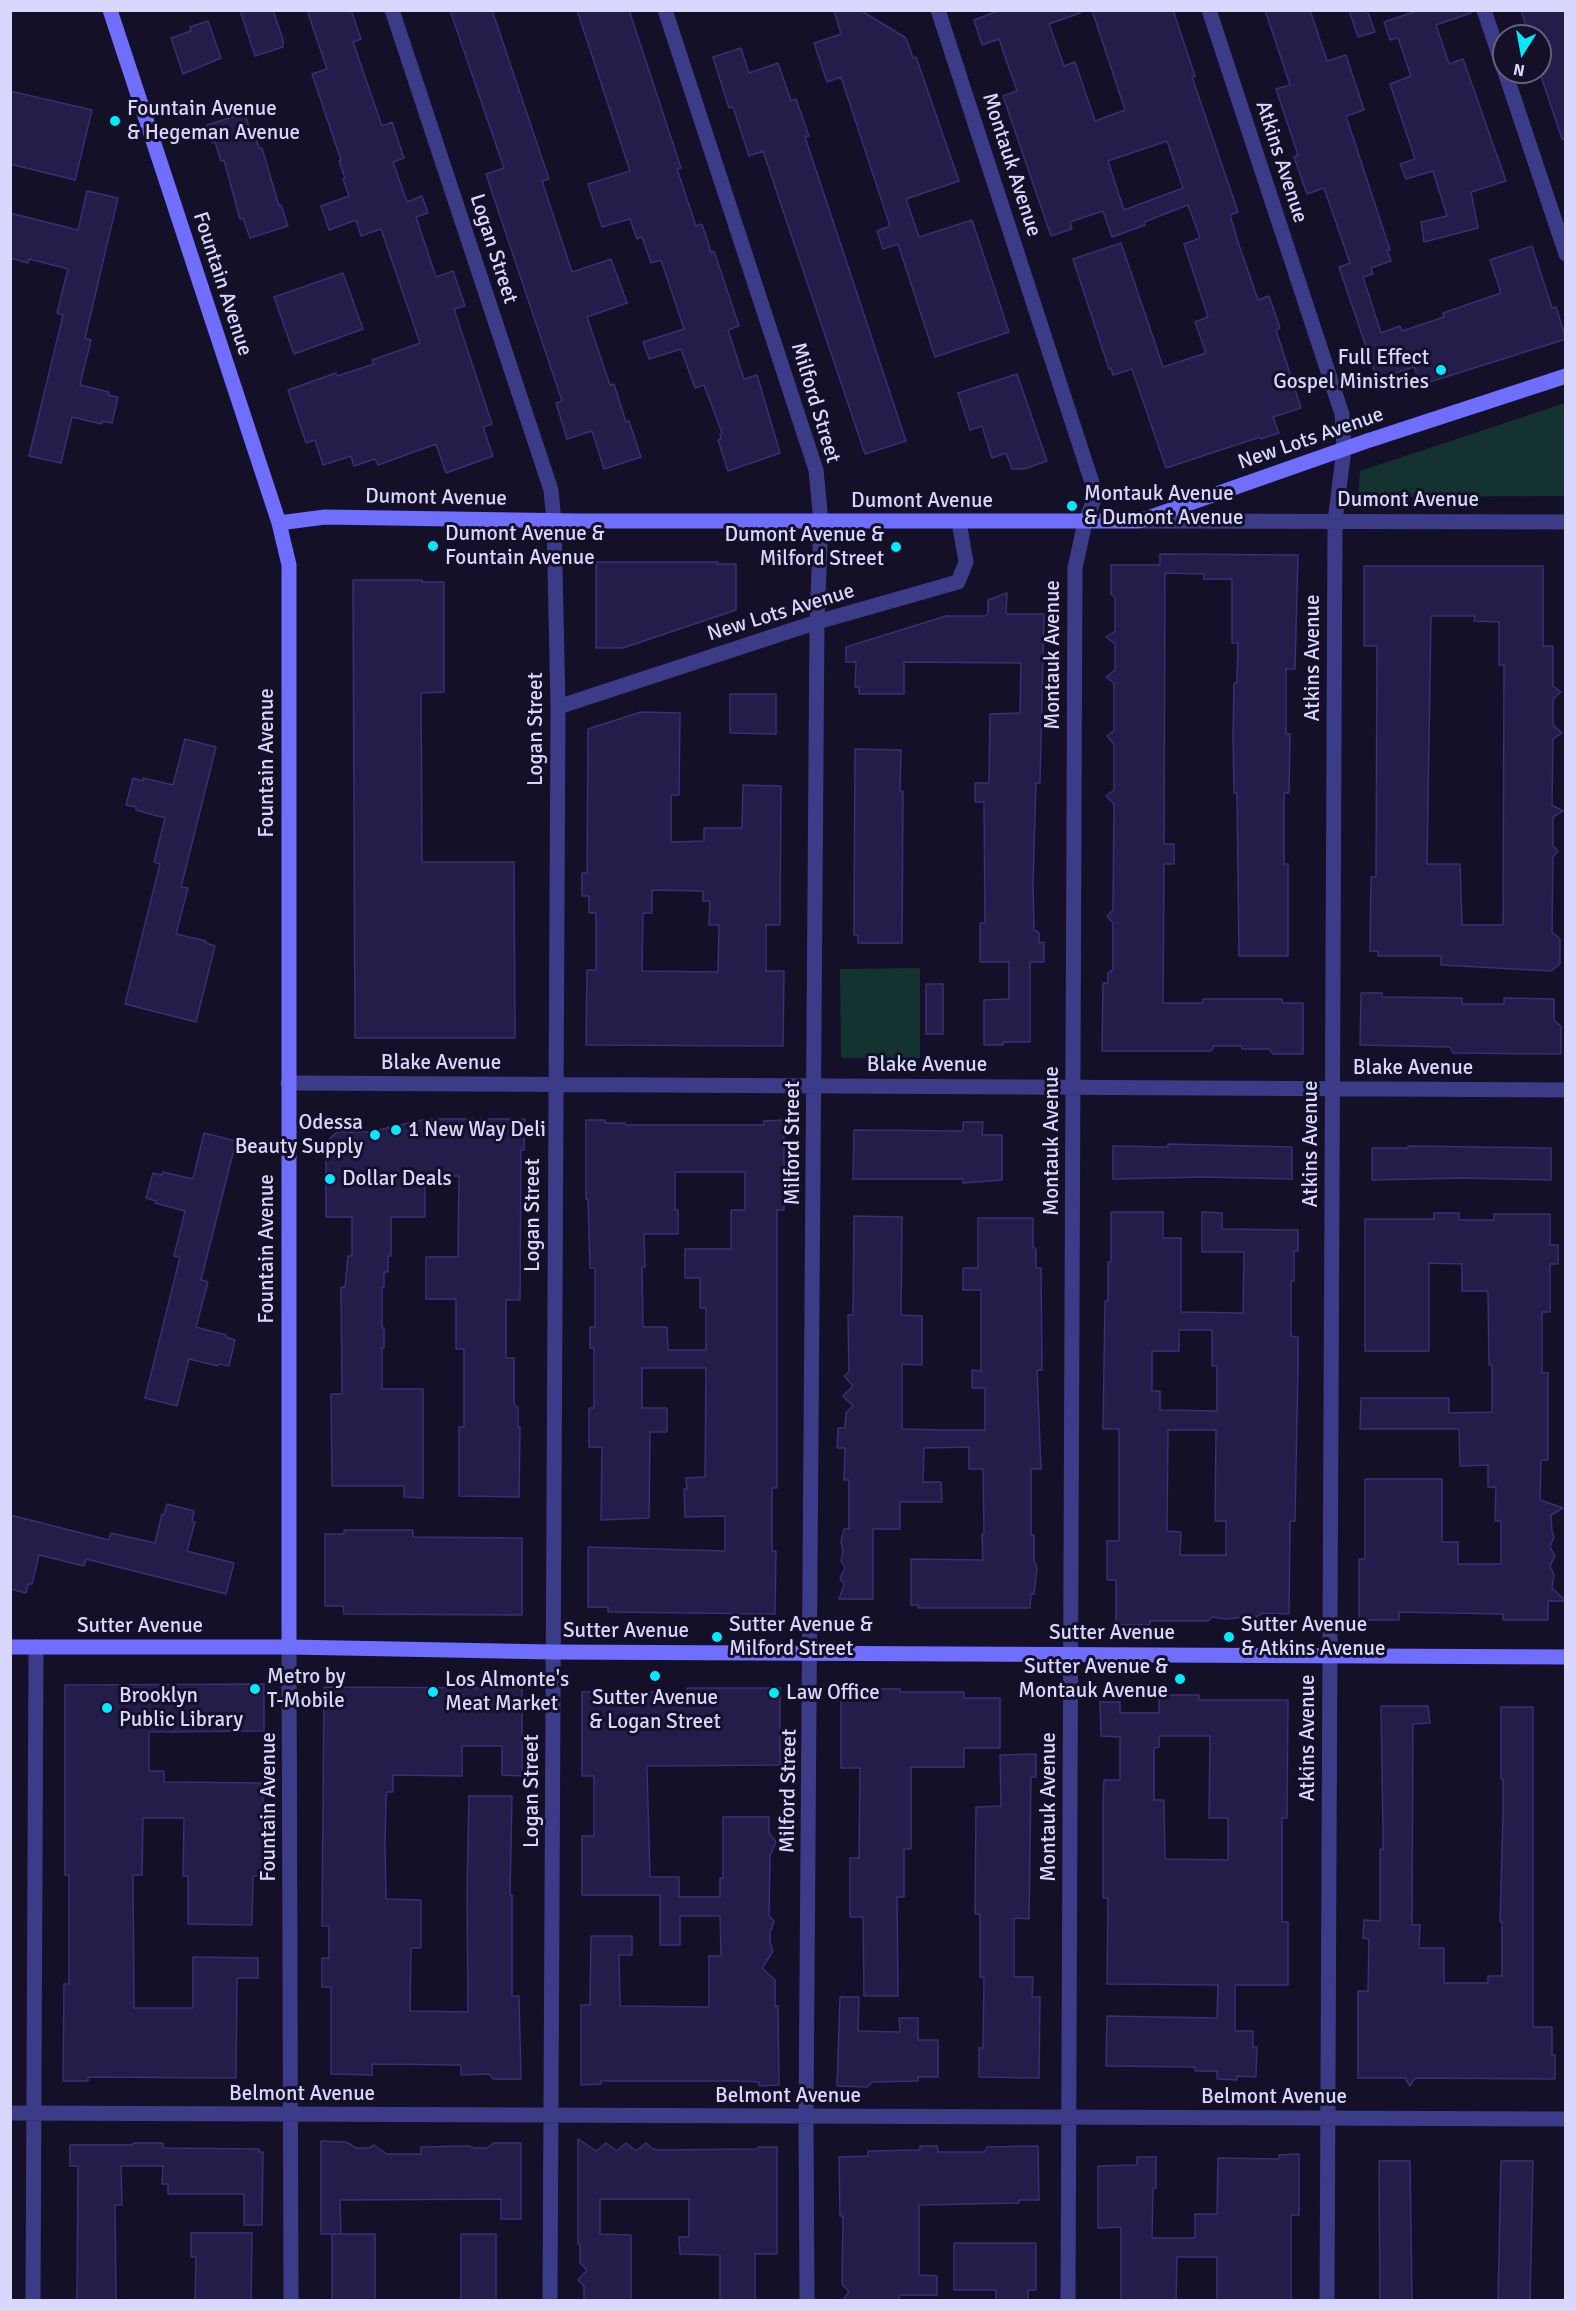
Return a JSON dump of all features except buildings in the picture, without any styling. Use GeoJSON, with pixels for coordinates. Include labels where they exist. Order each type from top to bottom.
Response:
{"type":"FeatureCollection","features":[{"type":"Feature","properties":{"kind":"street","name":"Fountain Avenue"},"geometry":{"type":"LineString","coordinates":[[110,10],[279,523],[289,565],[291,2301]]}},
{"type":"Feature","properties":{"kind":"street","name":"Logan Street"},"geometry":{"type":"LineString","coordinates":[[392,10],[551,490],[554,520],[558,707],[550,2301]]}},
{"type":"Feature","properties":{"kind":"street","name":"Milford Street"},"geometry":{"type":"LineString","coordinates":[[664,10],[816,470],[822,522],[817,622],[807,2301]]}},
{"type":"Feature","properties":{"kind":"street","name":"Montauk Avenue"},"geometry":{"type":"LineString","coordinates":[[938,10],[1096,495],[1085,522],[1075,568],[1068,2301]]}},
{"type":"Feature","properties":{"kind":"street","name":"Atkins Avenue"},"geometry":{"type":"LineString","coordinates":[[1209,10],[1342,414],[1344,449],[1335,521],[1327,2301]]}},
{"type":"Feature","properties":{"kind":"street"},"geometry":{"type":"LineString","coordinates":[[1484,10],[1492,34]]}},
{"type":"Feature","properties":{"kind":"street"},"geometry":{"type":"LineString","coordinates":[[1508,84],[1566,254]]}},
{"type":"Feature","properties":{"kind":"street","name":"New Lots Avenue"},"geometry":{"type":"LineString","coordinates":[[1139,521],[1344,449],[1566,376]]}},
{"type":"Feature","properties":{"kind":"street","name":"Dumont Avenue"},"geometry":{"type":"LineString","coordinates":[[279,523],[325,517],[822,522],[1566,522]]}},
{"type":"Feature","properties":{"kind":"street","name":"New Lots Avenue"},"geometry":{"type":"LineString","coordinates":[[558,707],[817,622],[958,582],[966,562],[959,522]]}},
{"type":"Feature","properties":{"kind":"street","name":"Blake Avenue"},"geometry":{"type":"LineString","coordinates":[[288,1083],[1566,1090]]}},
{"type":"Feature","properties":{"kind":"street","name":"Sutter Avenue"},"geometry":{"type":"LineString","coordinates":[[10,1647],[1566,1657]]}},
{"type":"Feature","properties":{"kind":"street"},"geometry":{"type":"LineString","coordinates":[[33,2301],[36,1647]]}},
{"type":"Feature","properties":{"kind":"street","name":"Belmont Avenue"},"geometry":{"type":"LineString","coordinates":[[10,2113],[552,2117],[1566,2119]]}},
{"type":"Feature","properties":{"kind":"green space"},"geometry":{"type":"Polygon","coordinates":[[[1565,403],[1565,496],[1358,497],[1360,471],[1565,403]]]}},
{"type":"Feature","properties":{"kind":"green space"},"geometry":{"type":"Polygon","coordinates":[[[920,968],[920,1058],[841,1058],[840,969],[920,968]]]}},
{"type":"Feature","properties":{"kind":"place","name":"Fountain Avenue & Hegeman Avenue"},"geometry":{"type":"Point","coordinates":[115,121]}},
{"type":"Feature","properties":{"kind":"place","name":"Full Effect Gospel Ministries"},"geometry":{"type":"Point","coordinates":[1441,370]}},
{"type":"Feature","properties":{"kind":"place","name":"Montauk Avenue & Dumont Avenue"},"geometry":{"type":"Point","coordinates":[1072,506]}},
{"type":"Feature","properties":{"kind":"place","name":"Dumont Avenue & Fountain Avenue"},"geometry":{"type":"Point","coordinates":[433,546]}},
{"type":"Feature","properties":{"kind":"place","name":"Dumont Avenue & Milford Street"},"geometry":{"type":"Point","coordinates":[896,547]}},
{"type":"Feature","properties":{"kind":"place","name":"1 New Way Deli"},"geometry":{"type":"Point","coordinates":[396,1130]}},
{"type":"Feature","properties":{"kind":"place","name":"Odessa Beauty Supply"},"geometry":{"type":"Point","coordinates":[375,1135]}},
{"type":"Feature","properties":{"kind":"place","name":"Dollar Deals"},"geometry":{"type":"Point","coordinates":[330,1179]}},
{"type":"Feature","properties":{"kind":"place","name":"Sutter Avenue & Milford Street"},"geometry":{"type":"Point","coordinates":[717,1637]}},
{"type":"Feature","properties":{"kind":"place","name":"Sutter Avenue & Atkins Avenue"},"geometry":{"type":"Point","coordinates":[1229,1637]}},
{"type":"Feature","properties":{"kind":"place","name":"Sutter Avenue & Logan Street"},"geometry":{"type":"Point","coordinates":[655,1676]}},
{"type":"Feature","properties":{"kind":"place","name":"Sutter Avenue & Montauk Avenue"},"geometry":{"type":"Point","coordinates":[1180,1679]}},
{"type":"Feature","properties":{"kind":"place","name":"Metro by T-Mobile"},"geometry":{"type":"Point","coordinates":[255,1689]}},
{"type":"Feature","properties":{"kind":"place","name":"Los Almonte's Meat Market"},"geometry":{"type":"Point","coordinates":[433,1692]}},
{"type":"Feature","properties":{"kind":"place","name":"Law Office"},"geometry":{"type":"Point","coordinates":[774,1693]}},
{"type":"Feature","properties":{"kind":"place","name":"Brooklyn Public Library"},"geometry":{"type":"Point","coordinates":[107,1708]}}]}
